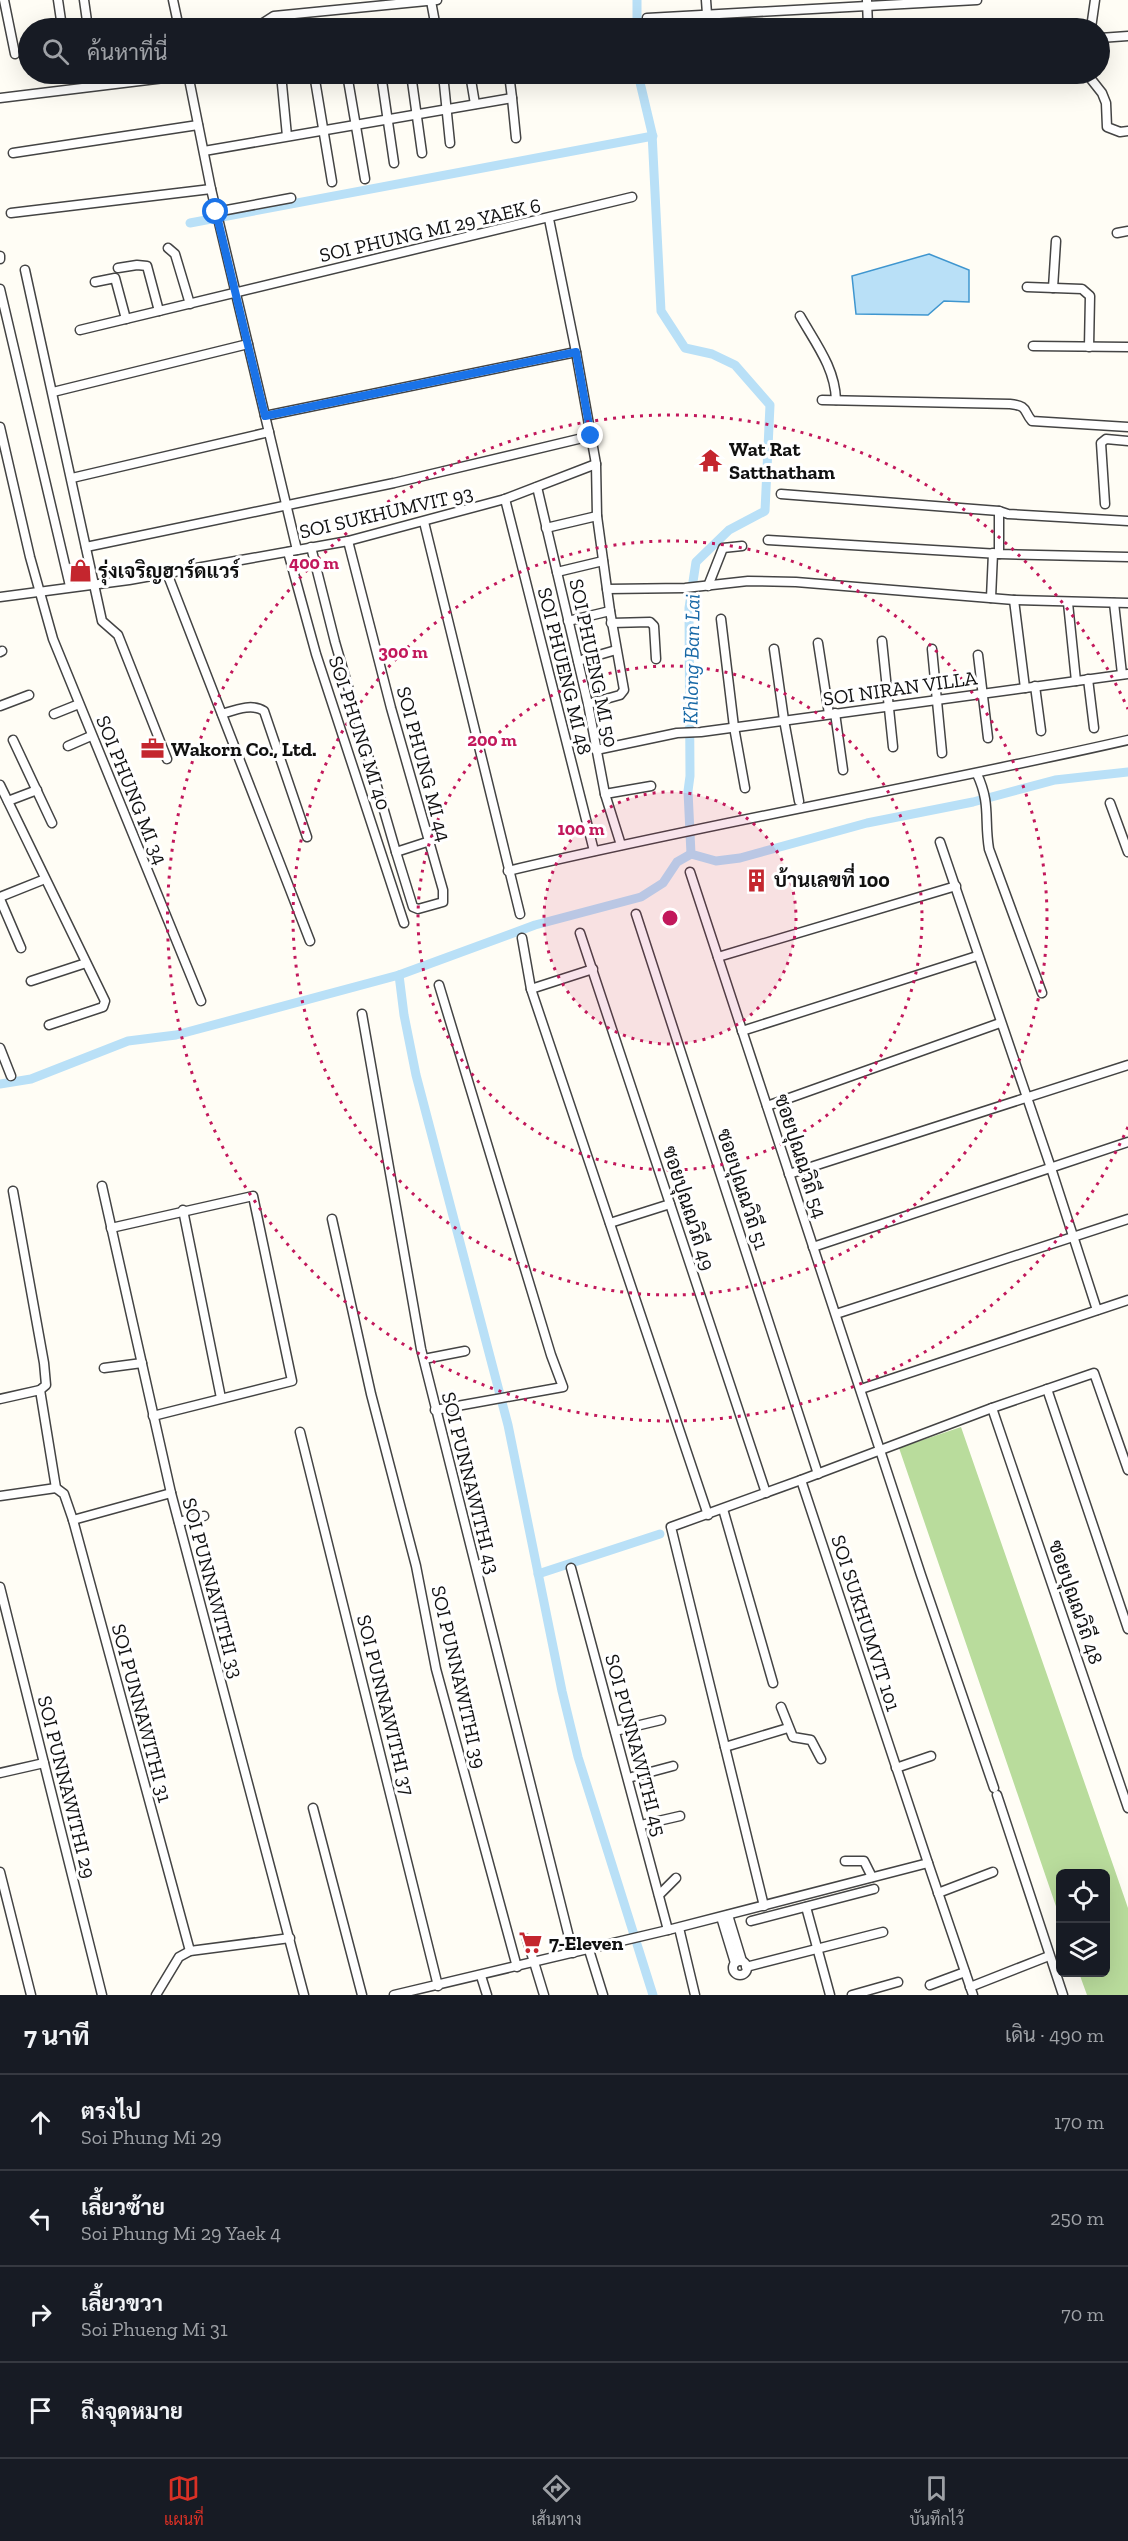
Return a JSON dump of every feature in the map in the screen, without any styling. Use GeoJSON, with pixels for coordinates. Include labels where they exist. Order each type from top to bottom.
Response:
{"type":"FeatureCollection","features":[{"type":"Feature","properties":{"kind":"street"},"geometry":{"type":"LineString","coordinates":[[4,0],[15,54]]}},
{"type":"Feature","properties":{"kind":"street"},"geometry":{"type":"LineString","coordinates":[[57,0],[60,18]]}},
{"type":"Feature","properties":{"kind":"street"},"geometry":{"type":"LineString","coordinates":[[84,0],[87,18]]}},
{"type":"Feature","properties":{"kind":"street"},"geometry":{"type":"LineString","coordinates":[[173,0],[177,18]]}},
{"type":"Feature","properties":{"kind":"street"},"geometry":{"type":"LineString","coordinates":[[271,18],[437,0]]}},
{"type":"Feature","properties":{"kind":"street"},"geometry":{"type":"LineString","coordinates":[[706,0],[707,18]]}},
{"type":"Feature","properties":{"kind":"street"},"geometry":{"type":"LineString","coordinates":[[647,18],[867,3],[977,0]]}},
{"type":"Feature","properties":{"kind":"street"},"geometry":{"type":"LineString","coordinates":[[1092,18],[1095,0]]}},
{"type":"Feature","properties":{"kind":"street"},"geometry":{"type":"LineString","coordinates":[[431,1],[434,18]]}},
{"type":"Feature","properties":{"kind":"street"},"geometry":{"type":"LineString","coordinates":[[867,3],[868,18]]}},
{"type":"Feature","properties":{"kind":"street"},"geometry":{"type":"LineString","coordinates":[[1110,37],[1128,36]]}},
{"type":"Feature","properties":{"kind":"street"},"geometry":{"type":"LineString","coordinates":[[0,98],[110,84]]}},
{"type":"Feature","properties":{"kind":"street","name":"SOI PHUNG MI 40"},"geometry":{"type":"LineString","coordinates":[[190,84],[217,217],[287,507],[293,551],[316,654],[404,923]]}},
{"type":"Feature","properties":{"kind":"street"},"geometry":{"type":"LineString","coordinates":[[282,84],[287,136]]}},
{"type":"Feature","properties":{"kind":"street"},"geometry":{"type":"LineString","coordinates":[[315,84],[332,182]]}},
{"type":"Feature","properties":{"kind":"street"},"geometry":{"type":"LineString","coordinates":[[348,84],[365,179]]}},
{"type":"Feature","properties":{"kind":"street"},"geometry":{"type":"LineString","coordinates":[[382,84],[394,163]]}},
{"type":"Feature","properties":{"kind":"street"},"geometry":{"type":"LineString","coordinates":[[412,84],[422,153]]}},
{"type":"Feature","properties":{"kind":"street"},"geometry":{"type":"LineString","coordinates":[[444,84],[450,143]]}},
{"type":"Feature","properties":{"kind":"street"},"geometry":{"type":"LineString","coordinates":[[472,84],[475,104]]}},
{"type":"Feature","properties":{"kind":"street"},"geometry":{"type":"LineString","coordinates":[[510,84],[516,138]]}},
{"type":"Feature","properties":{"kind":"street"},"geometry":{"type":"LineString","coordinates":[[1095,84],[1106,103],[1107,127],[1120,132],[1128,131]]}},
{"type":"Feature","properties":{"kind":"street"},"geometry":{"type":"LineString","coordinates":[[204,151],[512,98]]}},
{"type":"Feature","properties":{"kind":"street"},"geometry":{"type":"LineString","coordinates":[[13,153],[198,124]]}},
{"type":"Feature","properties":{"kind":"street"},"geometry":{"type":"LineString","coordinates":[[11,213],[211,189]]}},
{"type":"Feature","properties":{"kind":"street","name":"SOI PHUNG MI 29 YAEK 6"},"geometry":{"type":"LineString","coordinates":[[80,330],[549,219],[632,197]]}},
{"type":"Feature","properties":{"kind":"street"},"geometry":{"type":"LineString","coordinates":[[217,217],[291,198]]}},
{"type":"Feature","properties":{"kind":"street"},"geometry":{"type":"LineString","coordinates":[[549,219],[596,464],[597,516],[623,694],[588,704]]}},
{"type":"Feature","properties":{"kind":"street"},"geometry":{"type":"LineString","coordinates":[[1117,232],[1128,231]]}},
{"type":"Feature","properties":{"kind":"street"},"geometry":{"type":"LineString","coordinates":[[1053,288],[1056,241]]}},
{"type":"Feature","properties":{"kind":"street"},"geometry":{"type":"LineString","coordinates":[[168,248],[175,254],[190,304]]}},
{"type":"Feature","properties":{"kind":"street"},"geometry":{"type":"LineString","coordinates":[[118,268],[147,266],[159,311]]}},
{"type":"Feature","properties":{"kind":"street"},"geometry":{"type":"LineString","coordinates":[[25,270],[102,621],[118,635],[167,759]]}},
{"type":"Feature","properties":{"kind":"street"},"geometry":{"type":"LineString","coordinates":[[95,282],[115,278],[126,319]]}},
{"type":"Feature","properties":{"kind":"street"},"geometry":{"type":"LineString","coordinates":[[1027,287],[1082,289],[1090,296],[1089,347]]}},
{"type":"Feature","properties":{"kind":"street"},"geometry":{"type":"LineString","coordinates":[[0,289],[70,586]]}},
{"type":"Feature","properties":{"kind":"street"},"geometry":{"type":"LineString","coordinates":[[800,316],[831,369],[836,385],[836,400]]}},
{"type":"Feature","properties":{"kind":"street"},"geometry":{"type":"LineString","coordinates":[[53,392],[248,344]]}},
{"type":"Feature","properties":{"kind":"street"},"geometry":{"type":"LineString","coordinates":[[1033,346],[1128,346]]}},
{"type":"Feature","properties":{"kind":"street"},"geometry":{"type":"LineString","coordinates":[[265,416],[576,352]]}},
{"type":"Feature","properties":{"kind":"street"},"geometry":{"type":"LineString","coordinates":[[822,400],[1011,404],[1021,405],[1028,411],[1032,421],[1128,427]]}},
{"type":"Feature","properties":{"kind":"street","name":"SOI PHUNG MI 34"},"geometry":{"type":"LineString","coordinates":[[0,428],[53,639],[201,1001]]}},
{"type":"Feature","properties":{"kind":"street"},"geometry":{"type":"LineString","coordinates":[[72,478],[269,432]]}},
{"type":"Feature","properties":{"kind":"street"},"geometry":{"type":"LineString","coordinates":[[86,547],[287,507],[591,436]]}},
{"type":"Feature","properties":{"kind":"street"},"geometry":{"type":"LineString","coordinates":[[1104,504],[1101,442],[1106,439],[1128,441]]}},
{"type":"Feature","properties":{"kind":"street","name":"SOI SUKHUMVIT 93"},"geometry":{"type":"LineString","coordinates":[[0,597],[167,573],[348,541],[505,499],[596,464]]}},
{"type":"Feature","properties":{"kind":"street","name":"SOI PHUENG MI 50"},"geometry":{"type":"LineString","coordinates":[[537,487],[588,704],[605,794],[621,845]]}},
{"type":"Feature","properties":{"kind":"street"},"geometry":{"type":"LineString","coordinates":[[781,494],[999,511],[1008,514],[1128,521]]}},
{"type":"Feature","properties":{"kind":"street","name":"SOI PHUENG MI 48"},"geometry":{"type":"LineString","coordinates":[[505,499],[594,851]]}},
{"type":"Feature","properties":{"kind":"street"},"geometry":{"type":"LineString","coordinates":[[991,598],[999,511]]}},
{"type":"Feature","properties":{"kind":"street"},"geometry":{"type":"LineString","coordinates":[[546,528],[597,516]]}},
{"type":"Feature","properties":{"kind":"street"},"geometry":{"type":"LineString","coordinates":[[424,522],[520,914]]}},
{"type":"Feature","properties":{"kind":"street"},"geometry":{"type":"LineString","coordinates":[[768,540],[996,554],[1128,557]]}},
{"type":"Feature","properties":{"kind":"street","name":"SOI PHUNG MI 44"},"geometry":{"type":"LineString","coordinates":[[348,541],[427,842],[443,890],[443,902],[414,908],[396,852]]}},
{"type":"Feature","properties":{"kind":"street"},"geometry":{"type":"LineString","coordinates":[[708,586],[723,548],[742,546]]}},
{"type":"Feature","properties":{"kind":"street"},"geometry":{"type":"LineString","coordinates":[[311,547],[335,642],[396,852],[427,842]]}},
{"type":"Feature","properties":{"kind":"street"},"geometry":{"type":"LineString","coordinates":[[557,572],[603,561]]}},
{"type":"Feature","properties":{"kind":"street"},"geometry":{"type":"LineString","coordinates":[[167,573],[310,940]]}},
{"type":"Feature","properties":{"kind":"street"},"geometry":{"type":"LineString","coordinates":[[607,589],[685,588],[748,581],[796,582],[1014,600],[1128,603]]}},
{"type":"Feature","properties":{"kind":"street"},"geometry":{"type":"LineString","coordinates":[[1014,600],[1025,688]]}},
{"type":"Feature","properties":{"kind":"street"},"geometry":{"type":"LineString","coordinates":[[1068,603],[1076,681]]}},
{"type":"Feature","properties":{"kind":"street"},"geometry":{"type":"LineString","coordinates":[[1114,603],[1125,674]]}},
{"type":"Feature","properties":{"kind":"street"},"geometry":{"type":"LineString","coordinates":[[568,621],[610,611]]}},
{"type":"Feature","properties":{"kind":"street"},"geometry":{"type":"LineString","coordinates":[[721,619],[734,727],[745,788]]}},
{"type":"Feature","properties":{"kind":"street"},"geometry":{"type":"LineString","coordinates":[[611,623],[650,622],[654,626],[656,659]]}},
{"type":"Feature","properties":{"kind":"street"},"geometry":{"type":"LineString","coordinates":[[882,641],[893,747]]}},
{"type":"Feature","properties":{"kind":"street"},"geometry":{"type":"LineString","coordinates":[[818,643],[843,770]]}},
{"type":"Feature","properties":{"kind":"street"},"geometry":{"type":"LineString","coordinates":[[774,649],[799,801]]}},
{"type":"Feature","properties":{"kind":"street"},"geometry":{"type":"LineString","coordinates":[[932,649],[942,753]]}},
{"type":"Feature","properties":{"kind":"street"},"geometry":{"type":"LineString","coordinates":[[578,661],[616,650]]}},
{"type":"Feature","properties":{"kind":"street"},"geometry":{"type":"LineString","coordinates":[[978,655],[988,738]]}},
{"type":"Feature","properties":{"kind":"street","name":"SOI NIRAN VILLA"},"geometry":{"type":"LineString","coordinates":[[596,750],[677,732],[701,732],[1125,674]]}},
{"type":"Feature","properties":{"kind":"street"},"geometry":{"type":"LineString","coordinates":[[1088,679],[1094,728]]}},
{"type":"Feature","properties":{"kind":"street"},"geometry":{"type":"LineString","coordinates":[[1035,686],[1041,730]]}},
{"type":"Feature","properties":{"kind":"street"},"geometry":{"type":"LineString","coordinates":[[0,706],[29,695]]}},
{"type":"Feature","properties":{"kind":"street"},"geometry":{"type":"LineString","coordinates":[[54,714],[79,704]]}},
{"type":"Feature","properties":{"kind":"street"},"geometry":{"type":"LineString","coordinates":[[222,714],[245,708],[260,708],[264,711],[307,837]]}},
{"type":"Feature","properties":{"kind":"street"},"geometry":{"type":"LineString","coordinates":[[68,746],[92,736]]}},
{"type":"Feature","properties":{"kind":"street"},"geometry":{"type":"LineString","coordinates":[[14,740],[52,823]]}},
{"type":"Feature","properties":{"kind":"street"},"geometry":{"type":"LineString","coordinates":[[508,871],[681,831],[977,774],[1128,740]]}},
{"type":"Feature","properties":{"kind":"street"},"geometry":{"type":"LineString","coordinates":[[977,774],[984,788],[988,807],[986,831],[989,849],[1042,993]]}},
{"type":"Feature","properties":{"kind":"street"},"geometry":{"type":"LineString","coordinates":[[0,785],[105,1004],[103,1007],[49,1025]]}},
{"type":"Feature","properties":{"kind":"street"},"geometry":{"type":"LineString","coordinates":[[605,794],[651,786]]}},
{"type":"Feature","properties":{"kind":"street"},"geometry":{"type":"LineString","coordinates":[[8,801],[37,790]]}},
{"type":"Feature","properties":{"kind":"street"},"geometry":{"type":"LineString","coordinates":[[1110,803],[1128,852]]}},
{"type":"Feature","properties":{"kind":"street"},"geometry":{"type":"LineString","coordinates":[[940,842],[1097,1310]]}},
{"type":"Feature","properties":{"kind":"street","name":"ซอยปุณณวิถี 54"},"geometry":{"type":"LineString","coordinates":[[690,872],[921,1575],[1063,1995]]}},
{"type":"Feature","properties":{"kind":"street"},"geometry":{"type":"LineString","coordinates":[[21,948],[0,898],[45,879]]}},
{"type":"Feature","properties":{"kind":"street"},"geometry":{"type":"LineString","coordinates":[[718,957],[956,886]]}},
{"type":"Feature","properties":{"kind":"street","name":"ซอยปุณณวิถี 51"},"geometry":{"type":"LineString","coordinates":[[636,914],[818,1474]]}},
{"type":"Feature","properties":{"kind":"street","name":"ซอยปุณณวิถี 49"},"geometry":{"type":"LineString","coordinates":[[580,933],[766,1493]]}},
{"type":"Feature","properties":{"kind":"street"},"geometry":{"type":"LineString","coordinates":[[522,938],[531,989],[708,1515]]}},
{"type":"Feature","properties":{"kind":"street"},"geometry":{"type":"LineString","coordinates":[[742,1031],[977,956]]}},
{"type":"Feature","properties":{"kind":"street"},"geometry":{"type":"LineString","coordinates":[[31,981],[86,963]]}},
{"type":"Feature","properties":{"kind":"street"},"geometry":{"type":"LineString","coordinates":[[531,989],[592,969]]}},
{"type":"Feature","properties":{"kind":"street"},"geometry":{"type":"LineString","coordinates":[[435,1410],[563,1387],[551,1355],[439,985]]}},
{"type":"Feature","properties":{"kind":"street","name":"SOI PUNNAWITHI 43"},"geometry":{"type":"LineString","coordinates":[[362,1014],[435,1410],[573,1953]]}},
{"type":"Feature","properties":{"kind":"street"},"geometry":{"type":"LineString","coordinates":[[767,1106],[1000,1023]]}},
{"type":"Feature","properties":{"kind":"street"},"geometry":{"type":"LineString","coordinates":[[0,1048],[11,1076]]}},
{"type":"Feature","properties":{"kind":"street"},"geometry":{"type":"LineString","coordinates":[[789,1174],[1128,1065]]}},
{"type":"Feature","properties":{"kind":"street"},"geometry":{"type":"LineString","coordinates":[[813,1247],[1128,1142]]}},
{"type":"Feature","properties":{"kind":"street","name":"SOI PUNNAWITHI 33"},"geometry":{"type":"LineString","coordinates":[[102,1186],[171,1493],[304,1995]]}},
{"type":"Feature","properties":{"kind":"street","name":"SOI PUNNAWITHI 31"},"geometry":{"type":"LineString","coordinates":[[13,1191],[44,1363],[46,1385],[40,1390],[56,1488],[64,1494],[74,1520],[190,1951]]}},
{"type":"Feature","properties":{"kind":"street"},"geometry":{"type":"LineString","coordinates":[[111,1228],[253,1196],[292,1381],[153,1416]]}},
{"type":"Feature","properties":{"kind":"street"},"geometry":{"type":"LineString","coordinates":[[610,1223],[670,1204]]}},
{"type":"Feature","properties":{"kind":"street"},"geometry":{"type":"LineString","coordinates":[[183,1210],[221,1398]]}},
{"type":"Feature","properties":{"kind":"street","name":"SOI PUNNAWITHI 39"},"geometry":{"type":"LineString","coordinates":[[332,1219],[371,1394],[416,1566],[436,1669],[517,1967]]}},
{"type":"Feature","properties":{"kind":"street"},"geometry":{"type":"LineString","coordinates":[[836,1314],[1128,1219]]}},
{"type":"Feature","properties":{"kind":"street"},"geometry":{"type":"LineString","coordinates":[[861,1389],[1128,1300]]}},
{"type":"Feature","properties":{"kind":"street"},"geometry":{"type":"LineString","coordinates":[[424,1359],[465,1351]]}},
{"type":"Feature","properties":{"kind":"street"},"geometry":{"type":"LineString","coordinates":[[104,1368],[141,1363]]}},
{"type":"Feature","properties":{"kind":"street"},"geometry":{"type":"LineString","coordinates":[[764,1906],[671,1527],[992,1408],[1094,1373],[1128,1470]]}},
{"type":"Feature","properties":{"kind":"street"},"geometry":{"type":"LineString","coordinates":[[1047,1389],[1128,1629]]}},
{"type":"Feature","properties":{"kind":"street"},"geometry":{"type":"LineString","coordinates":[[0,1399],[40,1390]]}},
{"type":"Feature","properties":{"kind":"street","name":"ซอยปุณณวิถี 48"},"geometry":{"type":"LineString","coordinates":[[992,1408],[1128,1808]]}},
{"type":"Feature","properties":{"kind":"street","name":"SOI PUNNAWITHI 37"},"geometry":{"type":"LineString","coordinates":[[300,1432],[438,1986]]}},
{"type":"Feature","properties":{"kind":"street","name":"SOI SUKHUMVIT 101"},"geometry":{"type":"LineString","coordinates":[[801,1480],[972,1991]]}},
{"type":"Feature","properties":{"kind":"street"},"geometry":{"type":"LineString","coordinates":[[0,1496],[56,1488]]}},
{"type":"Feature","properties":{"kind":"street"},"geometry":{"type":"LineString","coordinates":[[74,1520],[171,1493]]}},
{"type":"Feature","properties":{"kind":"street"},"geometry":{"type":"LineString","coordinates":[[723,1509],[773,1683]]}},
{"type":"Feature","properties":{"kind":"street"},"geometry":{"type":"LineString","coordinates":[[179,1522],[204,1516]]}},
{"type":"Feature","properties":{"kind":"street","name":"SOI PUNNAWITHI 45"},"geometry":{"type":"LineString","coordinates":[[572,1568],[668,1930]]}},
{"type":"Feature","properties":{"kind":"street","name":"SOI PUNNAWITHI 29"},"geometry":{"type":"LineString","coordinates":[[0,1587],[102,1995]]}},
{"type":"Feature","properties":{"kind":"street"},"geometry":{"type":"LineString","coordinates":[[781,1707],[788,1728],[796,1739],[808,1738],[815,1742],[821,1759]]}},
{"type":"Feature","properties":{"kind":"street"},"geometry":{"type":"LineString","coordinates":[[615,1731],[661,1720]]}},
{"type":"Feature","properties":{"kind":"street"},"geometry":{"type":"LineString","coordinates":[[725,1746],[788,1728]]}},
{"type":"Feature","properties":{"kind":"street"},"geometry":{"type":"LineString","coordinates":[[896,1767],[931,1756]]}},
{"type":"Feature","properties":{"kind":"street"},"geometry":{"type":"LineString","coordinates":[[0,1773],[44,1762]]}},
{"type":"Feature","properties":{"kind":"street"},"geometry":{"type":"LineString","coordinates":[[628,1778],[673,1766]]}},
{"type":"Feature","properties":{"kind":"street"},"geometry":{"type":"LineString","coordinates":[[313,1808],[362,1995]]}},
{"type":"Feature","properties":{"kind":"street"},"geometry":{"type":"LineString","coordinates":[[641,1825],[680,1816]]}},
{"type":"Feature","properties":{"kind":"street"},"geometry":{"type":"LineString","coordinates":[[845,1861],[864,1862],[872,1877]]}},
{"type":"Feature","properties":{"kind":"street"},"geometry":{"type":"LineString","coordinates":[[394,1995],[424,1992],[438,1986],[679,1928],[928,1863]]}},
{"type":"Feature","properties":{"kind":"street"},"geometry":{"type":"LineString","coordinates":[[0,1872],[31,1995]]}},
{"type":"Feature","properties":{"kind":"street"},"geometry":{"type":"LineString","coordinates":[[938,1893],[993,1872]]}},
{"type":"Feature","properties":{"kind":"street"},"geometry":{"type":"LineString","coordinates":[[659,1894],[676,1878]]}},
{"type":"Feature","properties":{"kind":"street"},"geometry":{"type":"LineString","coordinates":[[751,1921],[874,1889]]}},
{"type":"Feature","properties":{"kind":"street"},"geometry":{"type":"LineString","coordinates":[[806,1907],[830,1995]]}},
{"type":"Feature","properties":{"kind":"street"},"geometry":{"type":"LineString","coordinates":[[725,1916],[741,1964],[818,1949],[883,1932]]}},
{"type":"Feature","properties":{"kind":"street"},"geometry":{"type":"LineString","coordinates":[[679,1928],[695,1995]]}},
{"type":"Feature","properties":{"kind":"street"},"geometry":{"type":"LineString","coordinates":[[156,1995],[179,1957],[190,1951],[290,1938]]}},
{"type":"Feature","properties":{"kind":"street"},"geometry":{"type":"LineString","coordinates":[[527,1939],[544,1995]]}},
{"type":"Feature","properties":{"kind":"street"},"geometry":{"type":"LineString","coordinates":[[589,1950],[603,1995]]}},
{"type":"Feature","properties":{"kind":"street"},"geometry":{"type":"LineString","coordinates":[[972,1991],[1049,1956]]}},
{"type":"Feature","properties":{"kind":"street"},"geometry":{"type":"LineString","coordinates":[[930,1985],[965,1972]]}},
{"type":"Feature","properties":{"kind":"street"},"geometry":{"type":"LineString","coordinates":[[481,1976],[487,1995]]}},
{"type":"Feature","properties":{"kind":"street"},"geometry":{"type":"LineString","coordinates":[[852,1995],[898,1982]]}},
{"type":"Feature","properties":{"kind":"green space"},"geometry":{"type":"Polygon","coordinates":[[[961,1427],[1128,1908],[1128,1995],[1087,1995],[1080,1977],[1110,1977],[1110,1869],[1056,1869],[1056,1906],[899,1448],[961,1427]]]}},
{"type":"Feature","properties":{"kind":"water"},"geometry":{"type":"Polygon","coordinates":[[[929,254],[969,270],[969,302],[944,301],[928,315],[856,314],[852,276],[929,254]]]}},
{"type":"Feature","properties":{"kind":"waterway","name":"Khlong Ban Lai"},"geometry":{"type":"LineString","coordinates":[[637,0],[637,18]]}},
{"type":"Feature","properties":{"kind":"waterway","name":"Khlong Ban Lai"},"geometry":{"type":"LineString","coordinates":[[640,84],[652,133],[661,311],[685,348],[712,354],[735,365],[770,405],[765,511],[729,530],[696,562],[689,608],[690,776],[688,791],[691,854],[716,861],[740,858],[867,823],[973,802],[1055,780],[1128,772]]}},
{"type":"Feature","properties":{"kind":"waterway"},"geometry":{"type":"LineString","coordinates":[[190,223],[653,136]]}},
{"type":"Feature","properties":{"kind":"waterway"},"geometry":{"type":"LineString","coordinates":[[0,1084],[31,1079],[128,1041],[176,1035],[399,975],[535,925],[641,897],[663,883],[677,862],[691,854]]}},
{"type":"Feature","properties":{"kind":"waterway"},"geometry":{"type":"LineString","coordinates":[[399,975],[416,1075],[508,1425],[562,1691],[578,1757],[653,1995]]}},
{"type":"Feature","properties":{"kind":"waterway"},"geometry":{"type":"LineString","coordinates":[[538,1574],[660,1534]]}},
{"type":"Feature","properties":{"kind":"place","name":"Wat Rat Satthatham"},"geometry":{"type":"Point","coordinates":[711,461]}},
{"type":"Feature","properties":{"kind":"place","name":"รุ่งเจริญฮาร์ดแวร์"},"geometry":{"type":"Point","coordinates":[80,571]}},
{"type":"Feature","properties":{"kind":"place","name":"Wakorn Co., Ltd."},"geometry":{"type":"Point","coordinates":[153,749]}},
{"type":"Feature","properties":{"kind":"place","name":"บ้านเลขที่ 100"},"geometry":{"type":"Point","coordinates":[756,880]}},
{"type":"Feature","properties":{"kind":"place","name":"7-Eleven"},"geometry":{"type":"Point","coordinates":[531,1943]}},
{"type":"Feature","properties":{"kind":"route"},"geometry":{"type":"LineString","coordinates":[[216,212],[265,416],[576,352],[591,436]]}}]}
